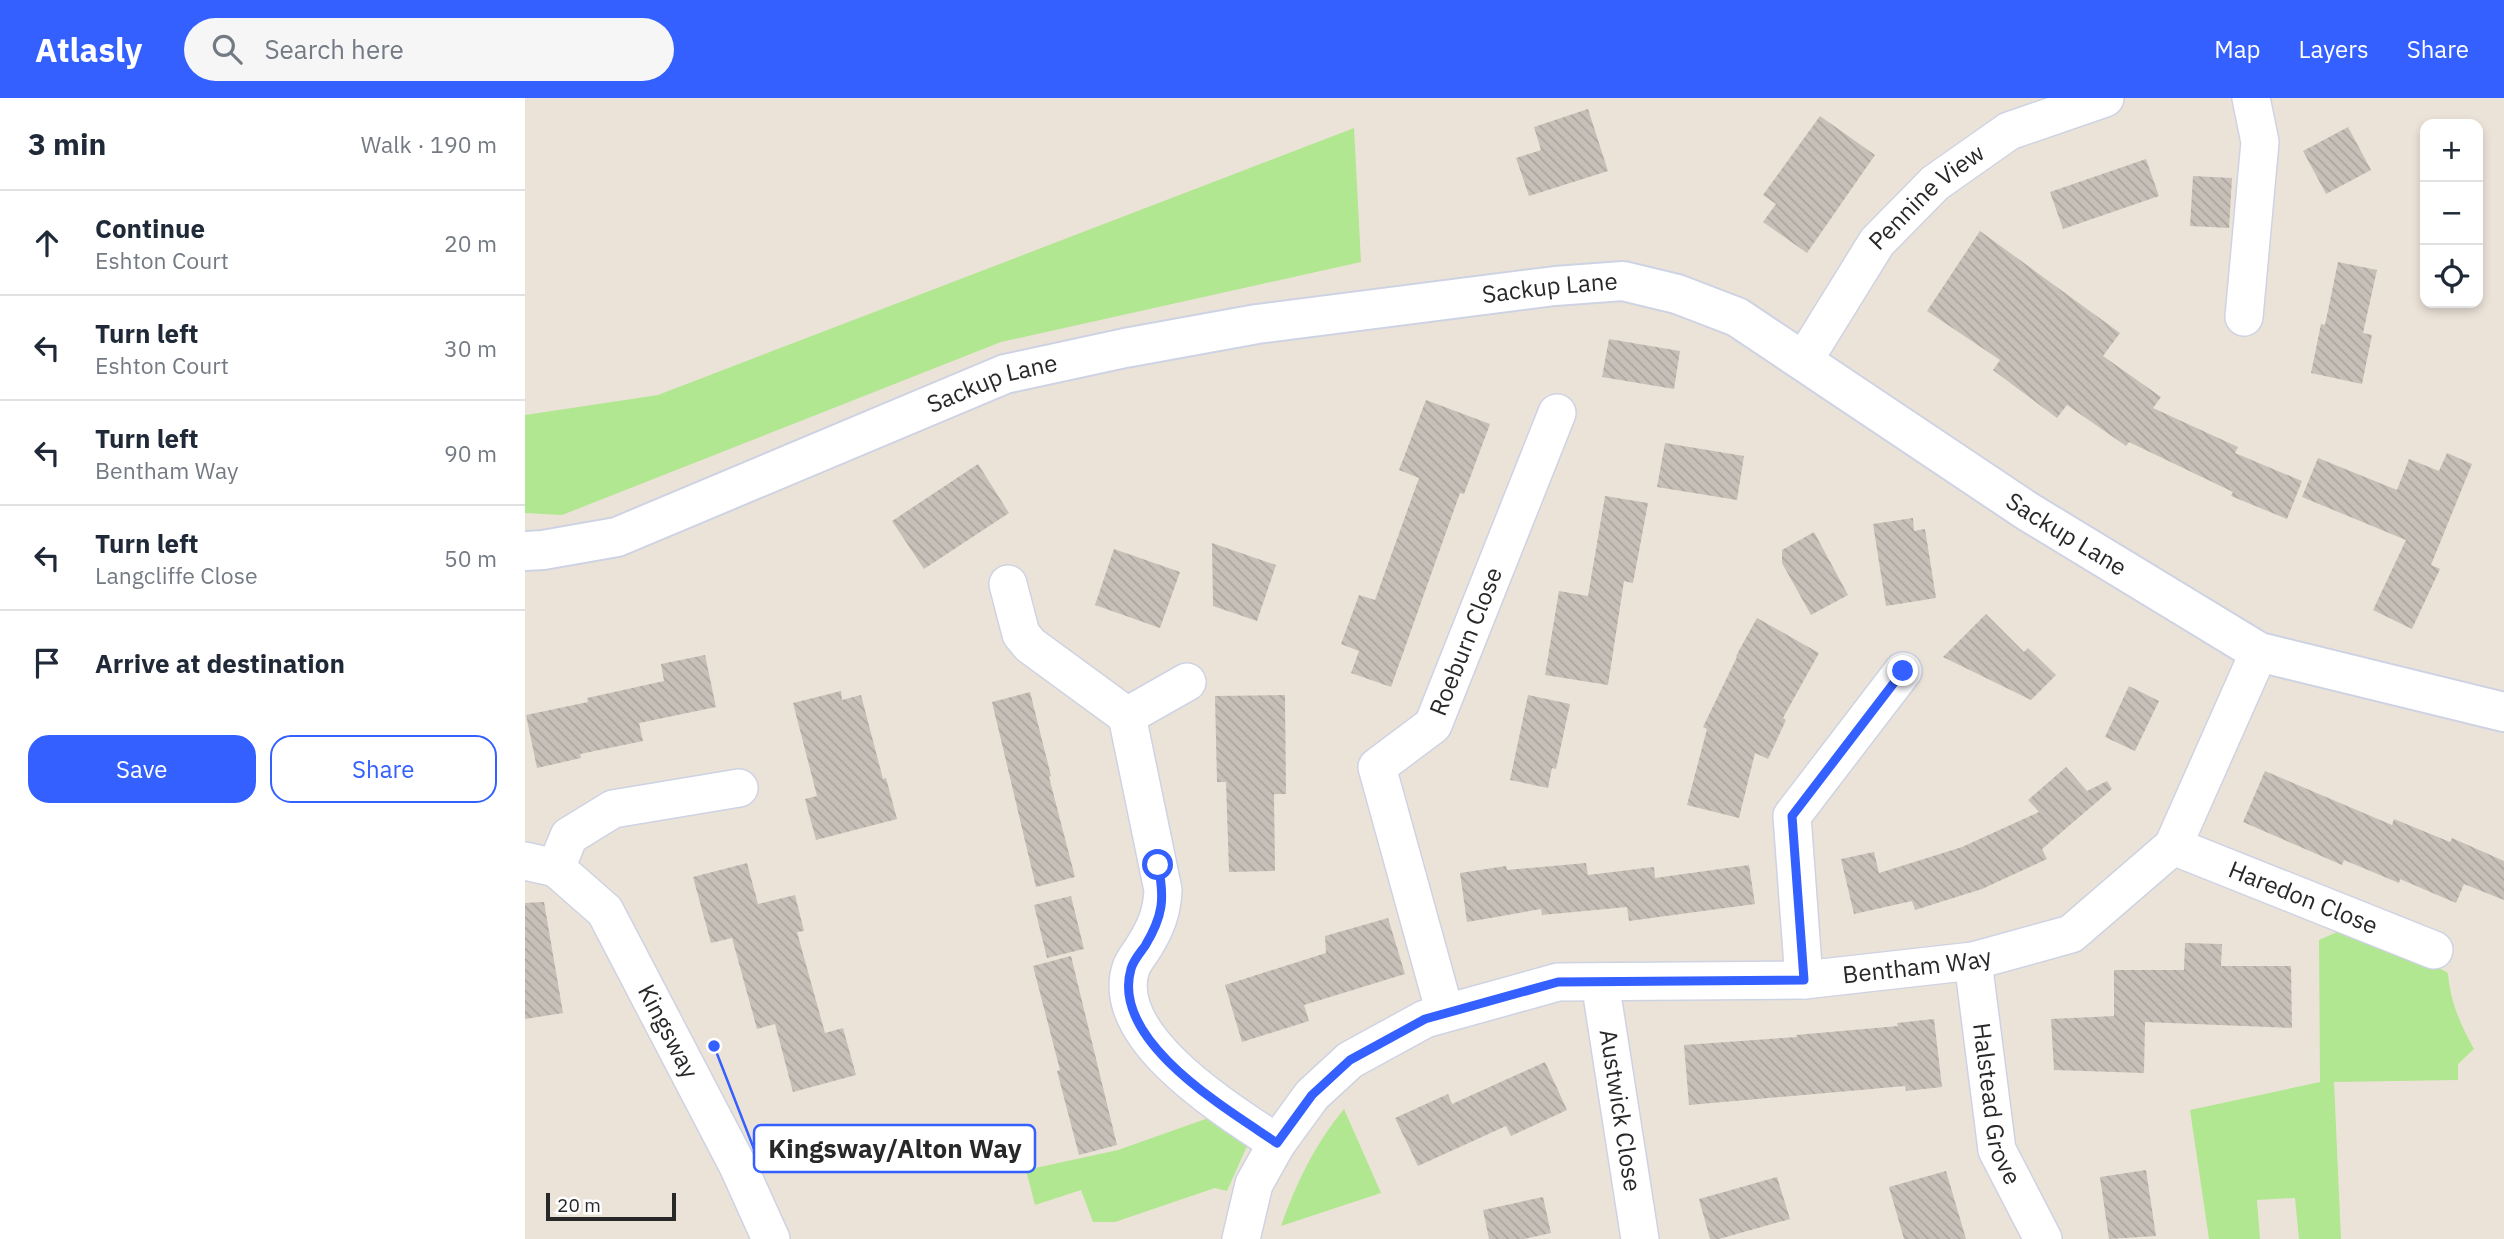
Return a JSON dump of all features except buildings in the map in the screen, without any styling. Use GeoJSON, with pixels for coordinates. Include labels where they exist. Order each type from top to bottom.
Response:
{"type":"FeatureCollection","features":[{"type":"Feature","properties":{"kind":"street","name":"Pennine View"},"geometry":{"type":"LineString","coordinates":[[1804,360],[1878,242],[1935,183],[2009,131],[2105,98]]}},
{"type":"Feature","properties":{"kind":"street"},"geometry":{"type":"LineString","coordinates":[[2244,317],[2260,142],[2251,98]]}},
{"type":"Feature","properties":{"kind":"street","name":"Sackup Lane"},"geometry":{"type":"LineString","coordinates":[[525,551],[617,537],[1005,374],[1125,348],[1257,324],[1555,286],[1623,281],[1677,294],[1737,317],[2027,510],[2259,652],[2504,712]]}},
{"type":"Feature","properties":{"kind":"street","name":"Roeburn Close"},"geometry":{"type":"LineString","coordinates":[[1445,1013],[1377,767],[1433,725],[1557,413]]}},
{"type":"Feature","properties":{"kind":"street"},"geometry":{"type":"LineString","coordinates":[[1008,584],[1021,634],[1025,639],[1126,716],[1163,890],[1161,914],[1131,968],[1128,998],[1142,1030],[1176,1069],[1219,1104],[1277,1143]]}},
{"type":"Feature","properties":{"kind":"street","name":"Bentham Way"},"geometry":{"type":"LineString","coordinates":[[1241,1239],[1254,1184],[1277,1143],[1312,1095],[1350,1060],[1425,1019],[1558,982],[1804,980],[1973,961],[2071,934],[2173,846],[2259,652]]}},
{"type":"Feature","properties":{"kind":"street"},"geometry":{"type":"LineString","coordinates":[[1804,980],[1792,816],[1903,671]]}},
{"type":"Feature","properties":{"kind":"street"},"geometry":{"type":"LineString","coordinates":[[1126,716],[1187,682]]}},
{"type":"Feature","properties":{"kind":"street"},"geometry":{"type":"LineString","coordinates":[[540,865],[569,836],[613,809],[739,788]]}},
{"type":"Feature","properties":{"kind":"street","name":"Haredon Close"},"geometry":{"type":"LineString","coordinates":[[2173,846],[2434,950]]}},
{"type":"Feature","properties":{"kind":"street","name":"Kingsway"},"geometry":{"type":"LineString","coordinates":[[540,865],[605,911],[738,1166],[771,1239]]}},
{"type":"Feature","properties":{"kind":"street","name":"Halstead Grove"},"geometry":{"type":"LineString","coordinates":[[1973,961],[1997,1150],[2043,1239]]}},
{"type":"Feature","properties":{"kind":"street","name":"Austwick Close"},"geometry":{"type":"LineString","coordinates":[[1600,982],[1640,1239]]}},
{"type":"Feature","properties":{"kind":"green space"},"geometry":{"type":"Polygon","coordinates":[[[1354,128],[1361,262],[1001,342],[562,515],[525,513],[525,415],[658,395],[1354,128]]]}},
{"type":"Feature","properties":{"kind":"green space"},"geometry":{"type":"Polygon","coordinates":[[[2344,929],[2386,937],[2448,973],[2457,1012],[2474,1049],[2458,1064],[2458,1080],[2334,1082],[2341,1239],[2299,1239],[2295,1198],[2257,1200],[2260,1239],[2209,1239],[2190,1110],[2320,1082],[2319,940],[2344,929]]]}},
{"type":"Feature","properties":{"kind":"green space"},"geometry":{"type":"Polygon","coordinates":[[[1344,1109],[1381,1193],[1281,1226],[1307,1164],[1344,1109]]]}},
{"type":"Feature","properties":{"kind":"green space"},"geometry":{"type":"Polygon","coordinates":[[[1214,1116],[1234,1128],[1247,1146],[1227,1191],[1215,1188],[1115,1222],[1093,1222],[1081,1190],[1035,1205],[1026,1170],[1118,1150],[1214,1116]]]}},
{"type":"Feature","properties":{"kind":"place","name":"Kingsway/Alton Way"},"geometry":{"type":"Point","coordinates":[714,1046]}},
{"type":"Feature","properties":{"kind":"route"},"geometry":{"type":"LineString","coordinates":[[1158,865],[1163,890],[1161,914],[1131,968],[1128,998],[1142,1030],[1176,1069],[1219,1104],[1277,1143],[1312,1095],[1350,1060],[1425,1019],[1558,982],[1804,980],[1792,816],[1903,671]]}}]}
